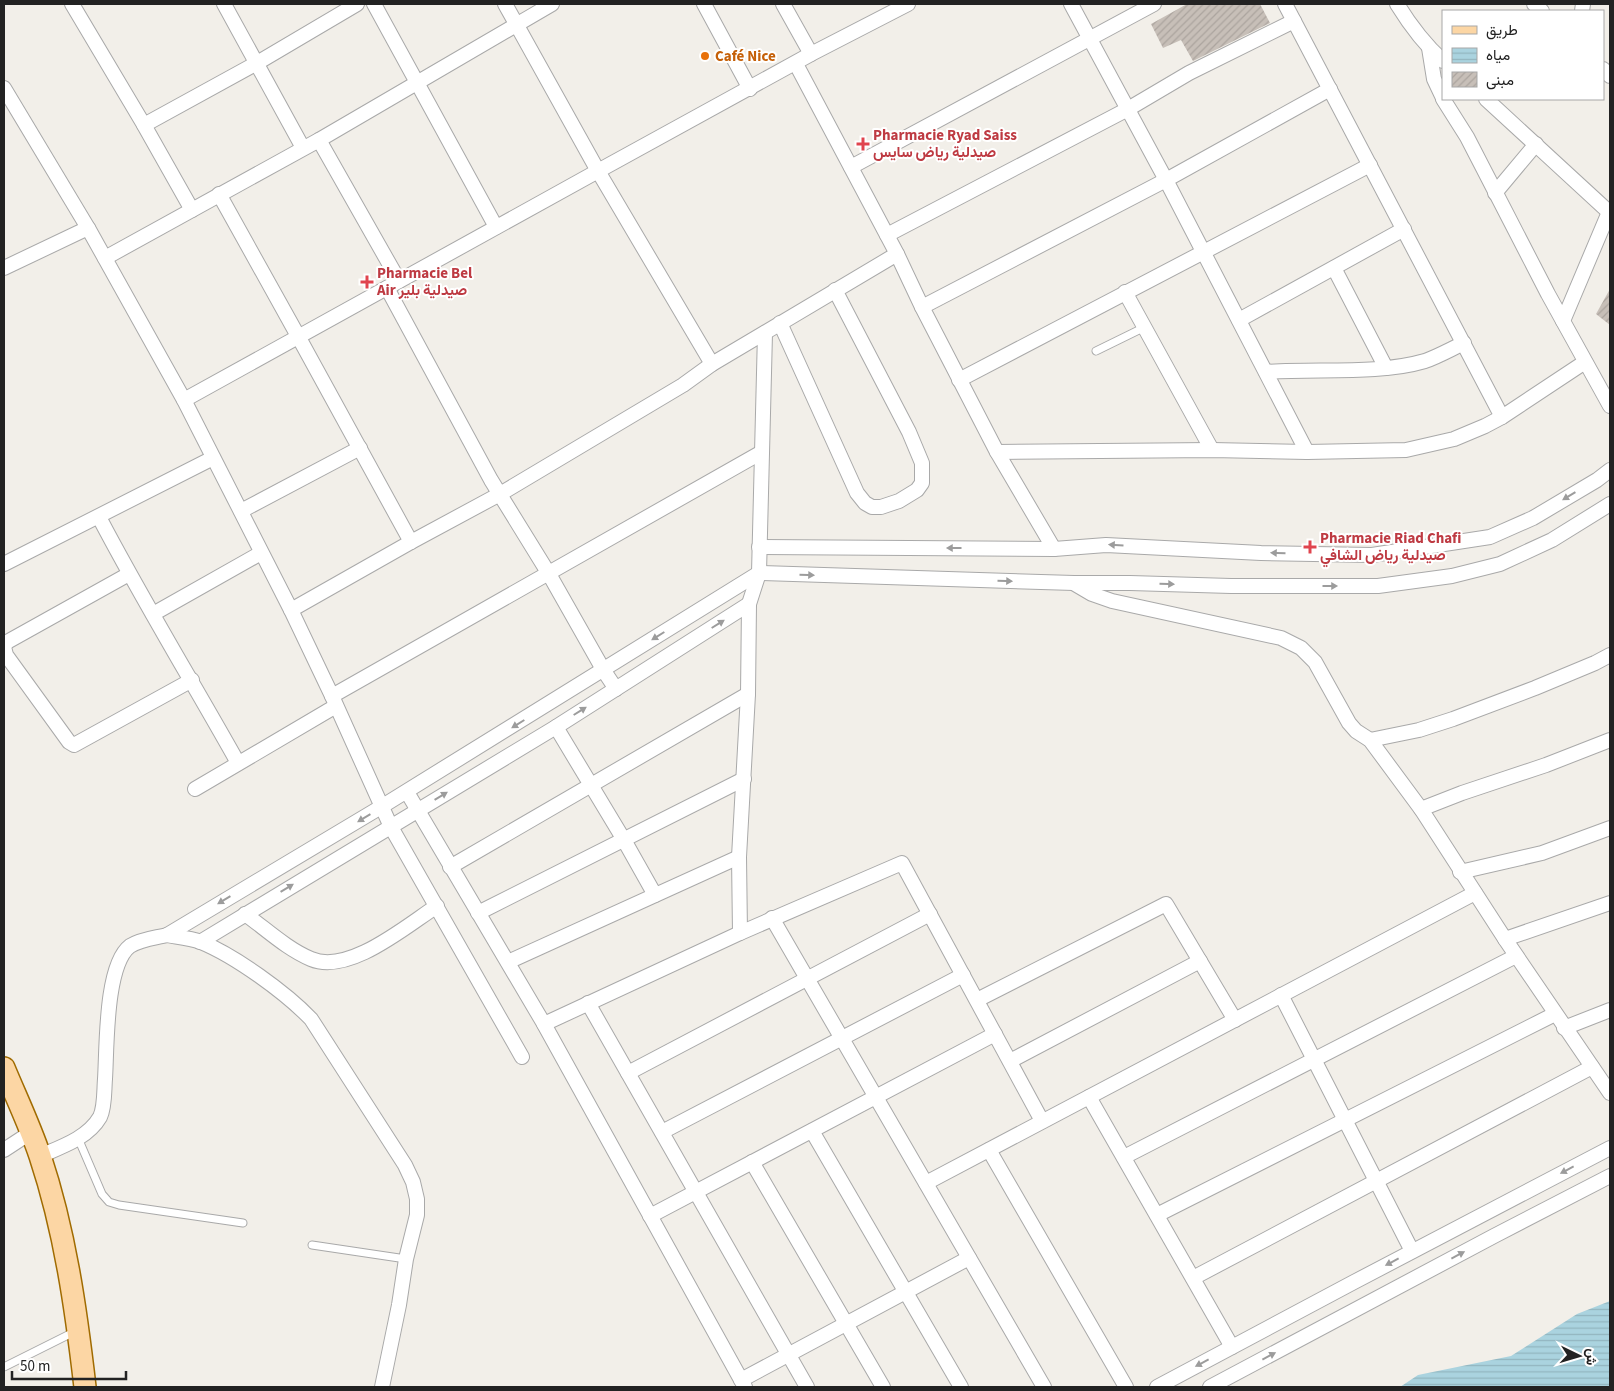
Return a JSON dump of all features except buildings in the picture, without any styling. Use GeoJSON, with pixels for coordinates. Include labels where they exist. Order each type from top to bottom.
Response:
{"type":"FeatureCollection","features":[{"type":"Feature","properties":{"kind":"main road"},"geometry":{"type":"LineString","coordinates":[[4,1068],[40,1156],[65,1254],[79,1330],[85,1387]]}},
{"type":"Feature","properties":{"kind":"street"},"geometry":{"type":"LineString","coordinates":[[224,4],[303,148]]}},
{"type":"Feature","properties":{"kind":"street"},"geometry":{"type":"LineString","coordinates":[[144,125],[257,63],[357,4]]}},
{"type":"Feature","properties":{"kind":"street"},"geometry":{"type":"LineString","coordinates":[[374,4],[496,227]]}},
{"type":"Feature","properties":{"kind":"street"},"geometry":{"type":"LineString","coordinates":[[505,4],[598,171],[712,364]]}},
{"type":"Feature","properties":{"kind":"street"},"geometry":{"type":"LineString","coordinates":[[105,258],[319,140],[552,4]]}},
{"type":"Feature","properties":{"kind":"street"},"geometry":{"type":"LineString","coordinates":[[704,4],[750,89]]}},
{"type":"Feature","properties":{"kind":"street"},"geometry":{"type":"LineString","coordinates":[[783,4],[811,54]]}},
{"type":"Feature","properties":{"kind":"street"},"geometry":{"type":"LineString","coordinates":[[184,400],[796,64],[811,54],[908,4]]}},
{"type":"Feature","properties":{"kind":"street"},"geometry":{"type":"LineString","coordinates":[[1071,4],[1166,180],[1307,452]]}},
{"type":"Feature","properties":{"kind":"street"},"geometry":{"type":"LineString","coordinates":[[851,167],[1154,4]]}},
{"type":"Feature","properties":{"kind":"street"},"geometry":{"type":"LineString","coordinates":[[1285,4],[1502,417]]}},
{"type":"Feature","properties":{"kind":"street"},"geometry":{"type":"LineString","coordinates":[[1397,4],[1415,32],[1442,59]]}},
{"type":"Feature","properties":{"kind":"street"},"geometry":{"type":"LineString","coordinates":[[76,5],[192,210]]}},
{"type":"Feature","properties":{"kind":"street"},"geometry":{"type":"LineString","coordinates":[[887,235],[1128,109],[1189,73],[1294,21]]}},
{"type":"Feature","properties":{"kind":"street"},"geometry":{"type":"LineString","coordinates":[[1429,48],[1434,79],[1442,96]]}},
{"type":"Feature","properties":{"kind":"street"},"geometry":{"type":"LineString","coordinates":[[796,64],[897,254],[996,452],[1054,549]]}},
{"type":"Feature","properties":{"kind":"street"},"geometry":{"type":"LineString","coordinates":[[4,88],[88,228],[184,400],[291,610],[391,827],[522,1057]]}},
{"type":"Feature","properties":{"kind":"street"},"geometry":{"type":"LineString","coordinates":[[922,307],[1166,180],[1330,89]]}},
{"type":"Feature","properties":{"kind":"street"},"geometry":{"type":"LineString","coordinates":[[1444,100],[1467,138],[1584,362],[1610,406]]}},
{"type":"Feature","properties":{"kind":"street"},"geometry":{"type":"LineString","coordinates":[[1487,100],[1610,213],[1563,320]]}},
{"type":"Feature","properties":{"kind":"street"},"geometry":{"type":"LineString","coordinates":[[319,140],[500,494],[616,689]]}},
{"type":"Feature","properties":{"kind":"street"},"geometry":{"type":"LineString","coordinates":[[1495,193],[1536,144]]}},
{"type":"Feature","properties":{"kind":"street"},"geometry":{"type":"LineString","coordinates":[[959,380],[1370,165]]}},
{"type":"Feature","properties":{"kind":"street"},"geometry":{"type":"LineString","coordinates":[[219,194],[411,542]]}},
{"type":"Feature","properties":{"kind":"street"},"geometry":{"type":"LineString","coordinates":[[4,268],[88,228]]}},
{"type":"Feature","properties":{"kind":"street"},"geometry":{"type":"LineString","coordinates":[[1239,320],[1404,229]]}},
{"type":"Feature","properties":{"kind":"street"},"geometry":{"type":"LineString","coordinates":[[291,610],[500,494],[683,385],[712,364],[897,254]]}},
{"type":"Feature","properties":{"kind":"street"},"geometry":{"type":"LineString","coordinates":[[1334,268],[1386,368]]}},
{"type":"Feature","properties":{"kind":"street"},"geometry":{"type":"LineString","coordinates":[[780,323],[857,493],[872,507],[880,507],[907,497],[917,490],[922,483],[922,463],[909,432],[835,290]]}},
{"type":"Feature","properties":{"kind":"street"},"geometry":{"type":"LineString","coordinates":[[1125,292],[1212,450]]}},
{"type":"Feature","properties":{"kind":"street"},"geometry":{"type":"LineString","coordinates":[[740,933],[739,856],[748,694],[749,604],[759,573],[764,333]]}},
{"type":"Feature","properties":{"kind":"street"},"geometry":{"type":"LineString","coordinates":[[1266,372],[1386,368],[1425,361],[1464,343]]}},
{"type":"Feature","properties":{"kind":"street"},"geometry":{"type":"LineString","coordinates":[[996,452],[1212,450],[1307,452],[1414,448],[1454,440],[1502,417],[1584,362]]}},
{"type":"Feature","properties":{"kind":"street"},"geometry":{"type":"LineString","coordinates":[[241,511],[360,448]]}},
{"type":"Feature","properties":{"kind":"street"},"geometry":{"type":"LineString","coordinates":[[195,788],[238,763],[334,701],[549,574],[762,452]]}},
{"type":"Feature","properties":{"kind":"street"},"geometry":{"type":"LineString","coordinates":[[4,564],[213,458]]}},
{"type":"Feature","properties":{"kind":"street"},"geometry":{"type":"LineString","coordinates":[[759,547],[1054,549],[1106,545],[1332,555],[1372,554],[1490,537],[1533,518],[1598,480],[1610,470]]}},
{"type":"Feature","properties":{"kind":"street"},"geometry":{"type":"LineString","coordinates":[[40,1156],[78,1138],[92,1127],[101,1116],[104,1097],[110,1000],[116,966],[130,947],[144,940],[167,935],[407,792],[759,573],[1074,583],[1378,586],[1452,576],[1500,564],[1552,540],[1610,504]]}},
{"type":"Feature","properties":{"kind":"street"},"geometry":{"type":"LineString","coordinates":[[99,517],[129,574],[192,680],[238,763]]}},
{"type":"Feature","properties":{"kind":"street"},"geometry":{"type":"LineString","coordinates":[[153,614],[261,553]]}},
{"type":"Feature","properties":{"kind":"street"},"geometry":{"type":"LineString","coordinates":[[129,574],[7,642],[4,647],[6,654],[69,742],[74,745],[192,680]]}},
{"type":"Feature","properties":{"kind":"street"},"geometry":{"type":"LineString","coordinates":[[1074,583],[1092,594],[1112,601],[1281,638],[1301,648],[1315,662],[1349,723],[1370,740],[1420,809],[1564,1028],[1610,1093]]}},
{"type":"Feature","properties":{"kind":"street"},"geometry":{"type":"LineString","coordinates":[[200,942],[556,727],[749,604]]}},
{"type":"Feature","properties":{"kind":"street"},"geometry":{"type":"LineString","coordinates":[[1370,740],[1419,730],[1453,719],[1544,684],[1610,655]]}},
{"type":"Feature","properties":{"kind":"street"},"geometry":{"type":"LineString","coordinates":[[450,867],[748,694]]}},
{"type":"Feature","properties":{"kind":"street"},"geometry":{"type":"LineString","coordinates":[[556,727],[624,840],[654,895]]}},
{"type":"Feature","properties":{"kind":"street"},"geometry":{"type":"LineString","coordinates":[[1420,809],[1546,765],[1610,740]]}},
{"type":"Feature","properties":{"kind":"street"},"geometry":{"type":"LineString","coordinates":[[478,913],[744,779]]}},
{"type":"Feature","properties":{"kind":"street"},"geometry":{"type":"LineString","coordinates":[[407,792],[544,1024],[743,1383],[788,1354],[969,1258]]}},
{"type":"Feature","properties":{"kind":"street"},"geometry":{"type":"LineString","coordinates":[[1460,872],[1542,853],[1610,828]]}},
{"type":"Feature","properties":{"kind":"street"},"geometry":{"type":"LineString","coordinates":[[508,962],[739,856]]}},
{"type":"Feature","properties":{"kind":"street"},"geometry":{"type":"LineString","coordinates":[[544,1024],[772,918],[902,863],[1042,1121]]}},
{"type":"Feature","properties":{"kind":"street"},"geometry":{"type":"LineString","coordinates":[[926,1183],[1475,893]]}},
{"type":"Feature","properties":{"kind":"street"},"geometry":{"type":"LineString","coordinates":[[1505,939],[1610,902]]}},
{"type":"Feature","properties":{"kind":"street"},"geometry":{"type":"LineString","coordinates":[[977,1000],[1166,904],[1234,1020]]}},
{"type":"Feature","properties":{"kind":"street"},"geometry":{"type":"LineString","coordinates":[[245,914],[291,948],[312,960],[336,963],[371,950],[437,906]]}},
{"type":"Feature","properties":{"kind":"street"},"geometry":{"type":"LineString","coordinates":[[628,1073],[930,914]]}},
{"type":"Feature","properties":{"kind":"street"},"geometry":{"type":"LineString","coordinates":[[772,918],[1044,1387]]}},
{"type":"Feature","properties":{"kind":"street"},"geometry":{"type":"LineString","coordinates":[[167,935],[200,942],[255,974],[294,1002],[310,1019],[405,1165],[417,1199],[417,1215],[406,1259],[399,1305],[382,1387]]}},
{"type":"Feature","properties":{"kind":"street"},"geometry":{"type":"LineString","coordinates":[[1124,1157],[1516,956]]}},
{"type":"Feature","properties":{"kind":"street"},"geometry":{"type":"LineString","coordinates":[[1010,1062],[1200,961]]}},
{"type":"Feature","properties":{"kind":"street"},"geometry":{"type":"LineString","coordinates":[[662,1132],[963,975]]}},
{"type":"Feature","properties":{"kind":"street"},"geometry":{"type":"LineString","coordinates":[[1281,995],[1412,1251]]}},
{"type":"Feature","properties":{"kind":"street"},"geometry":{"type":"LineString","coordinates":[[588,1003],[807,1387]]}},
{"type":"Feature","properties":{"kind":"street"},"geometry":{"type":"LineString","coordinates":[[1564,1028],[1610,1010]]}},
{"type":"Feature","properties":{"kind":"street"},"geometry":{"type":"LineString","coordinates":[[1157,1215],[1555,1014]]}},
{"type":"Feature","properties":{"kind":"street"},"geometry":{"type":"LineString","coordinates":[[650,1216],[995,1034]]}},
{"type":"Feature","properties":{"kind":"street"},"geometry":{"type":"LineString","coordinates":[[1193,1278],[1592,1067]]}},
{"type":"Feature","properties":{"kind":"street"},"geometry":{"type":"LineString","coordinates":[[1089,1097],[1232,1347]]}},
{"type":"Feature","properties":{"kind":"street"},"geometry":{"type":"LineString","coordinates":[[812,1131],[961,1387]]}},
{"type":"Feature","properties":{"kind":"street"},"geometry":{"type":"LineString","coordinates":[[4,1150],[30,1133]]}},
{"type":"Feature","properties":{"kind":"street"},"geometry":{"type":"LineString","coordinates":[[1157,1387],[1610,1148]]}},
{"type":"Feature","properties":{"kind":"street"},"geometry":{"type":"LineString","coordinates":[[989,1150],[1126,1387]]}},
{"type":"Feature","properties":{"kind":"street"},"geometry":{"type":"LineString","coordinates":[[752,1162],[883,1387]]}},
{"type":"Feature","properties":{"kind":"street"},"geometry":{"type":"LineString","coordinates":[[1210,1387],[1485,1240],[1610,1176]]}},
{"type":"Feature","properties":{"kind":"lane"},"geometry":{"type":"LineString","coordinates":[[1096,351],[1145,327]]}},
{"type":"Feature","properties":{"kind":"lane"},"geometry":{"type":"LineString","coordinates":[[78,1138],[102,1194],[109,1202],[243,1223]]}},
{"type":"Feature","properties":{"kind":"lane"},"geometry":{"type":"LineString","coordinates":[[312,1245],[406,1259]]}},
{"type":"Feature","properties":{"kind":"lane"},"geometry":{"type":"LineString","coordinates":[[4,1367],[79,1330]]}},
{"type":"Feature","properties":{"kind":"water"},"geometry":{"type":"Polygon","coordinates":[[[1610,1301],[1610,1387],[1400,1387],[1418,1375],[1511,1356],[1577,1314],[1610,1301]]]}},
{"type":"Feature","properties":{"kind":"place","name":"Café Nice"},"geometry":{"type":"Point","coordinates":[705,56]}},
{"type":"Feature","properties":{"kind":"place","name":"Pharmacie Ryad Saiss صيدلية رياض سايس"},"geometry":{"type":"Point","coordinates":[863,144]}},
{"type":"Feature","properties":{"kind":"place","name":"Pharmacie Bel Air صيدلية بلير"},"geometry":{"type":"Point","coordinates":[367,282]}},
{"type":"Feature","properties":{"kind":"place","name":"Pharmacie Riad Chafi صيدلية رياض الشافي"},"geometry":{"type":"Point","coordinates":[1310,547]}}]}
